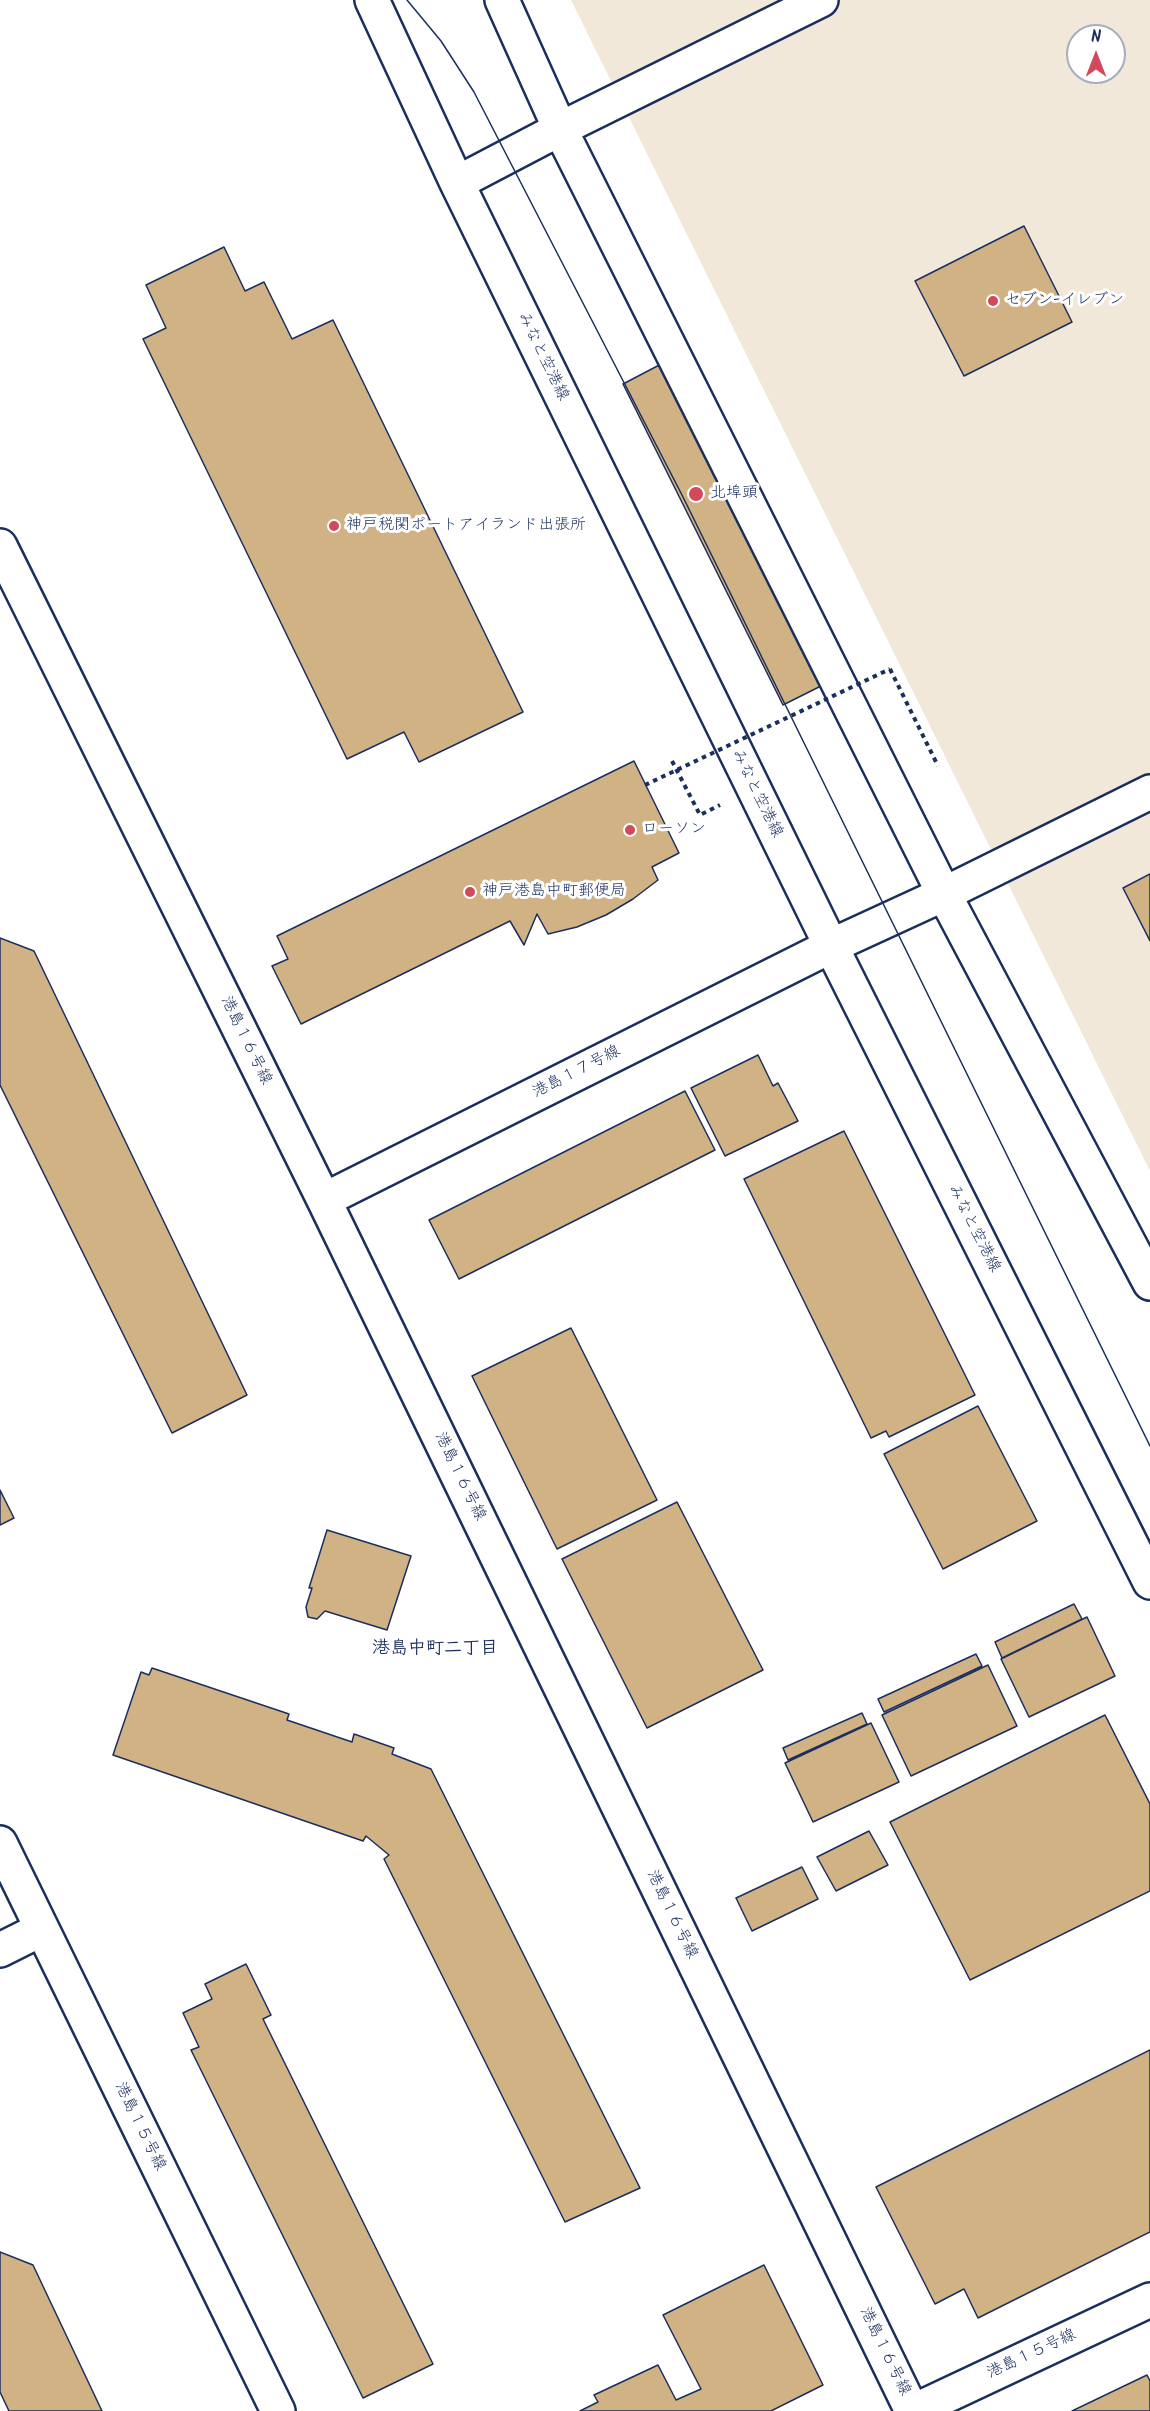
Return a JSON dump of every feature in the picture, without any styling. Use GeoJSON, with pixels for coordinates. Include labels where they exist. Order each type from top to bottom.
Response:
{"type":"FeatureCollection","features":[{"type":"Feature","properties":{"kind":"street","name":"みなと空港線"},"geometry":{"type":"LineString","coordinates":[[355,0],[378,14],[457,183],[831,946],[1150,1582]]}},
{"type":"Feature","properties":{"kind":"street"},"geometry":{"type":"LineString","coordinates":[[502,0],[560,129],[945,894],[1150,1283]]}},
{"type":"Feature","properties":{"kind":"street"},"geometry":{"type":"LineString","coordinates":[[457,183],[560,129],[821,0]]}},
{"type":"Feature","properties":{"kind":"street","name":"港島１６号線"},"geometry":{"type":"LineString","coordinates":[[0,546],[324,1200],[913,2411]]}},
{"type":"Feature","properties":{"kind":"street","name":"港島１７号線"},"geometry":{"type":"LineString","coordinates":[[324,1200],[831,946],[945,894],[1150,792]]}},
{"type":"Feature","properties":{"kind":"street","name":"港島１５号線"},"geometry":{"type":"LineString","coordinates":[[0,1843],[278,2411]]}},
{"type":"Feature","properties":{"kind":"street"},"geometry":{"type":"LineString","coordinates":[[0,1950],[42,1929]]}},
{"type":"Feature","properties":{"kind":"street","name":"港島１５号線"},"geometry":{"type":"LineString","coordinates":[[913,2411],[1150,2300]]}},
{"type":"Feature","properties":{"kind":"path"},"geometry":{"type":"LineString","coordinates":[[645,785],[890,669],[939,766]]}},
{"type":"Feature","properties":{"kind":"path"},"geometry":{"type":"LineString","coordinates":[[696,759],[701,768]]}},
{"type":"Feature","properties":{"kind":"path"},"geometry":{"type":"LineString","coordinates":[[672,761],[700,815],[720,804],[716,795]]}},
{"type":"Feature","properties":{"kind":"shaded area"},"geometry":{"type":"Polygon","coordinates":[[[571,0],[1150,0],[1150,1171],[571,0]]]}},
{"type":"Feature","properties":{"kind":"building","name":"セブン-イレブン"},"geometry":{"type":"Polygon","coordinates":[[[1024,226],[1072,322],[964,376],[915,281],[1024,226]]]}},
{"type":"Feature","properties":{"kind":"building","name":"神戸税関ポートアイランド出張所"},"geometry":{"type":"Polygon","coordinates":[[[224,247],[245,291],[264,282],[292,339],[333,320],[523,712],[419,762],[404,732],[347,759],[143,339],[166,328],[146,285],[224,247]]]}},
{"type":"Feature","properties":{"kind":"building"},"geometry":{"type":"Polygon","coordinates":[[[665,362],[827,683],[783,705],[623,384],[665,362]]]}},
{"type":"Feature","properties":{"kind":"building"},"geometry":{"type":"Polygon","coordinates":[[[634,761],[679,853],[652,867],[658,880],[633,899],[606,915],[577,927],[548,934],[537,914],[524,945],[510,921],[301,1024],[272,966],[288,959],[277,936],[634,761]]]}},
{"type":"Feature","properties":{"kind":"building"},"geometry":{"type":"Polygon","coordinates":[[[1150,874],[1150,941],[1123,888],[1150,874]]]}},
{"type":"Feature","properties":{"kind":"building"},"geometry":{"type":"Polygon","coordinates":[[[0,938],[34,951],[247,1395],[172,1433],[0,1085],[0,938]]]}},
{"type":"Feature","properties":{"kind":"building"},"geometry":{"type":"Polygon","coordinates":[[[758,1055],[773,1086],[778,1083],[798,1121],[725,1156],[691,1088],[758,1055]]]}},
{"type":"Feature","properties":{"kind":"building"},"geometry":{"type":"Polygon","coordinates":[[[685,1091],[715,1150],[459,1279],[429,1220],[685,1091]]]}},
{"type":"Feature","properties":{"kind":"building"},"geometry":{"type":"Polygon","coordinates":[[[844,1131],[975,1395],[889,1437],[886,1431],[871,1438],[744,1179],[844,1131]]]}},
{"type":"Feature","properties":{"kind":"building"},"geometry":{"type":"Polygon","coordinates":[[[571,1328],[657,1500],[557,1549],[472,1376],[571,1328]]]}},
{"type":"Feature","properties":{"kind":"building"},"geometry":{"type":"Polygon","coordinates":[[[978,1406],[1037,1521],[943,1569],[884,1454],[978,1406]]]}},
{"type":"Feature","properties":{"kind":"building"},"geometry":{"type":"Polygon","coordinates":[[[0,1490],[14,1518],[0,1525],[0,1490]]]}},
{"type":"Feature","properties":{"kind":"building"},"geometry":{"type":"Polygon","coordinates":[[[677,1502],[763,1670],[647,1728],[562,1559],[677,1502]]]}},
{"type":"Feature","properties":{"kind":"building"},"geometry":{"type":"Polygon","coordinates":[[[327,1530],[411,1556],[387,1630],[325,1611],[317,1619],[308,1617],[306,1607],[312,1588],[309,1588],[327,1530]]]}},
{"type":"Feature","properties":{"kind":"building"},"geometry":{"type":"Polygon","coordinates":[[[1074,1604],[1082,1619],[1002,1658],[995,1642],[1074,1604]]]}},
{"type":"Feature","properties":{"kind":"building"},"geometry":{"type":"Polygon","coordinates":[[[1087,1617],[1115,1676],[1029,1717],[1001,1659],[1087,1617]]]}},
{"type":"Feature","properties":{"kind":"building"},"geometry":{"type":"Polygon","coordinates":[[[976,1654],[982,1666],[884,1712],[878,1699],[976,1654]]]}},
{"type":"Feature","properties":{"kind":"building"},"geometry":{"type":"Polygon","coordinates":[[[988,1665],[1017,1726],[911,1776],[882,1715],[988,1665]]]}},
{"type":"Feature","properties":{"kind":"building"},"geometry":{"type":"Polygon","coordinates":[[[152,1668],[289,1714],[287,1720],[352,1742],[354,1734],[394,1748],[392,1754],[431,1769],[640,2188],[565,2222],[384,1859],[389,1855],[366,1836],[363,1841],[113,1755],[141,1672],[149,1675],[152,1668]]]}},
{"type":"Feature","properties":{"kind":"building"},"geometry":{"type":"Polygon","coordinates":[[[862,1713],[867,1724],[788,1760],[783,1748],[862,1713]]]}},
{"type":"Feature","properties":{"kind":"building"},"geometry":{"type":"Polygon","coordinates":[[[1105,1715],[1150,1804],[1150,1891],[970,1980],[890,1822],[1105,1715]]]}},
{"type":"Feature","properties":{"kind":"building"},"geometry":{"type":"Polygon","coordinates":[[[871,1723],[899,1782],[813,1822],[785,1763],[871,1723]]]}},
{"type":"Feature","properties":{"kind":"building"},"geometry":{"type":"Polygon","coordinates":[[[869,1831],[888,1865],[836,1891],[817,1857],[869,1831]]]}},
{"type":"Feature","properties":{"kind":"building"},"geometry":{"type":"Polygon","coordinates":[[[802,1867],[818,1899],[752,1931],[736,1898],[802,1867]]]}},
{"type":"Feature","properties":{"kind":"building"},"geometry":{"type":"Polygon","coordinates":[[[246,1964],[271,2015],[263,2019],[433,2364],[363,2398],[191,2050],[199,2047],[183,2013],[212,1999],[205,1984],[246,1964]]]}},
{"type":"Feature","properties":{"kind":"building"},"geometry":{"type":"Polygon","coordinates":[[[1150,2050],[1150,2232],[978,2318],[964,2289],[935,2304],[876,2187],[1150,2050]]]}},
{"type":"Feature","properties":{"kind":"building"},"geometry":{"type":"Polygon","coordinates":[[[0,2252],[33,2265],[102,2411],[9,2411],[0,2392],[0,2252]]]}},
{"type":"Feature","properties":{"kind":"building"},"geometry":{"type":"Polygon","coordinates":[[[764,2265],[823,2385],[771,2411],[580,2411],[598,2402],[594,2395],[658,2365],[676,2400],[701,2389],[663,2315],[764,2265]]]}},
{"type":"Feature","properties":{"kind":"building"},"geometry":{"type":"Polygon","coordinates":[[[1147,2375],[1150,2381],[1150,2411],[1072,2411],[1147,2375]]]}},
{"type":"Feature","properties":{"kind":"tram line"},"geometry":{"type":"LineString","coordinates":[[407,0],[441,41],[474,92],[682,495],[1150,1446]]}},
{"type":"Feature","properties":{"kind":"place","name":"セブン-イレブン"},"geometry":{"type":"Point","coordinates":[993,301]}},
{"type":"Feature","properties":{"kind":"place","name":"北埠頭"},"geometry":{"type":"Point","coordinates":[696,494]}},
{"type":"Feature","properties":{"kind":"place","name":"神戸税関ポートアイランド出張所"},"geometry":{"type":"Point","coordinates":[334,526]}},
{"type":"Feature","properties":{"kind":"place","name":"ローソン"},"geometry":{"type":"Point","coordinates":[630,830]}},
{"type":"Feature","properties":{"kind":"place","name":"神戸港島中町郵便局"},"geometry":{"type":"Point","coordinates":[470,892]}},
{"type":"Feature","properties":{"kind":"district","name":"港島中町二丁目"},"geometry":{"type":"Point","coordinates":[435,1650]}}]}
